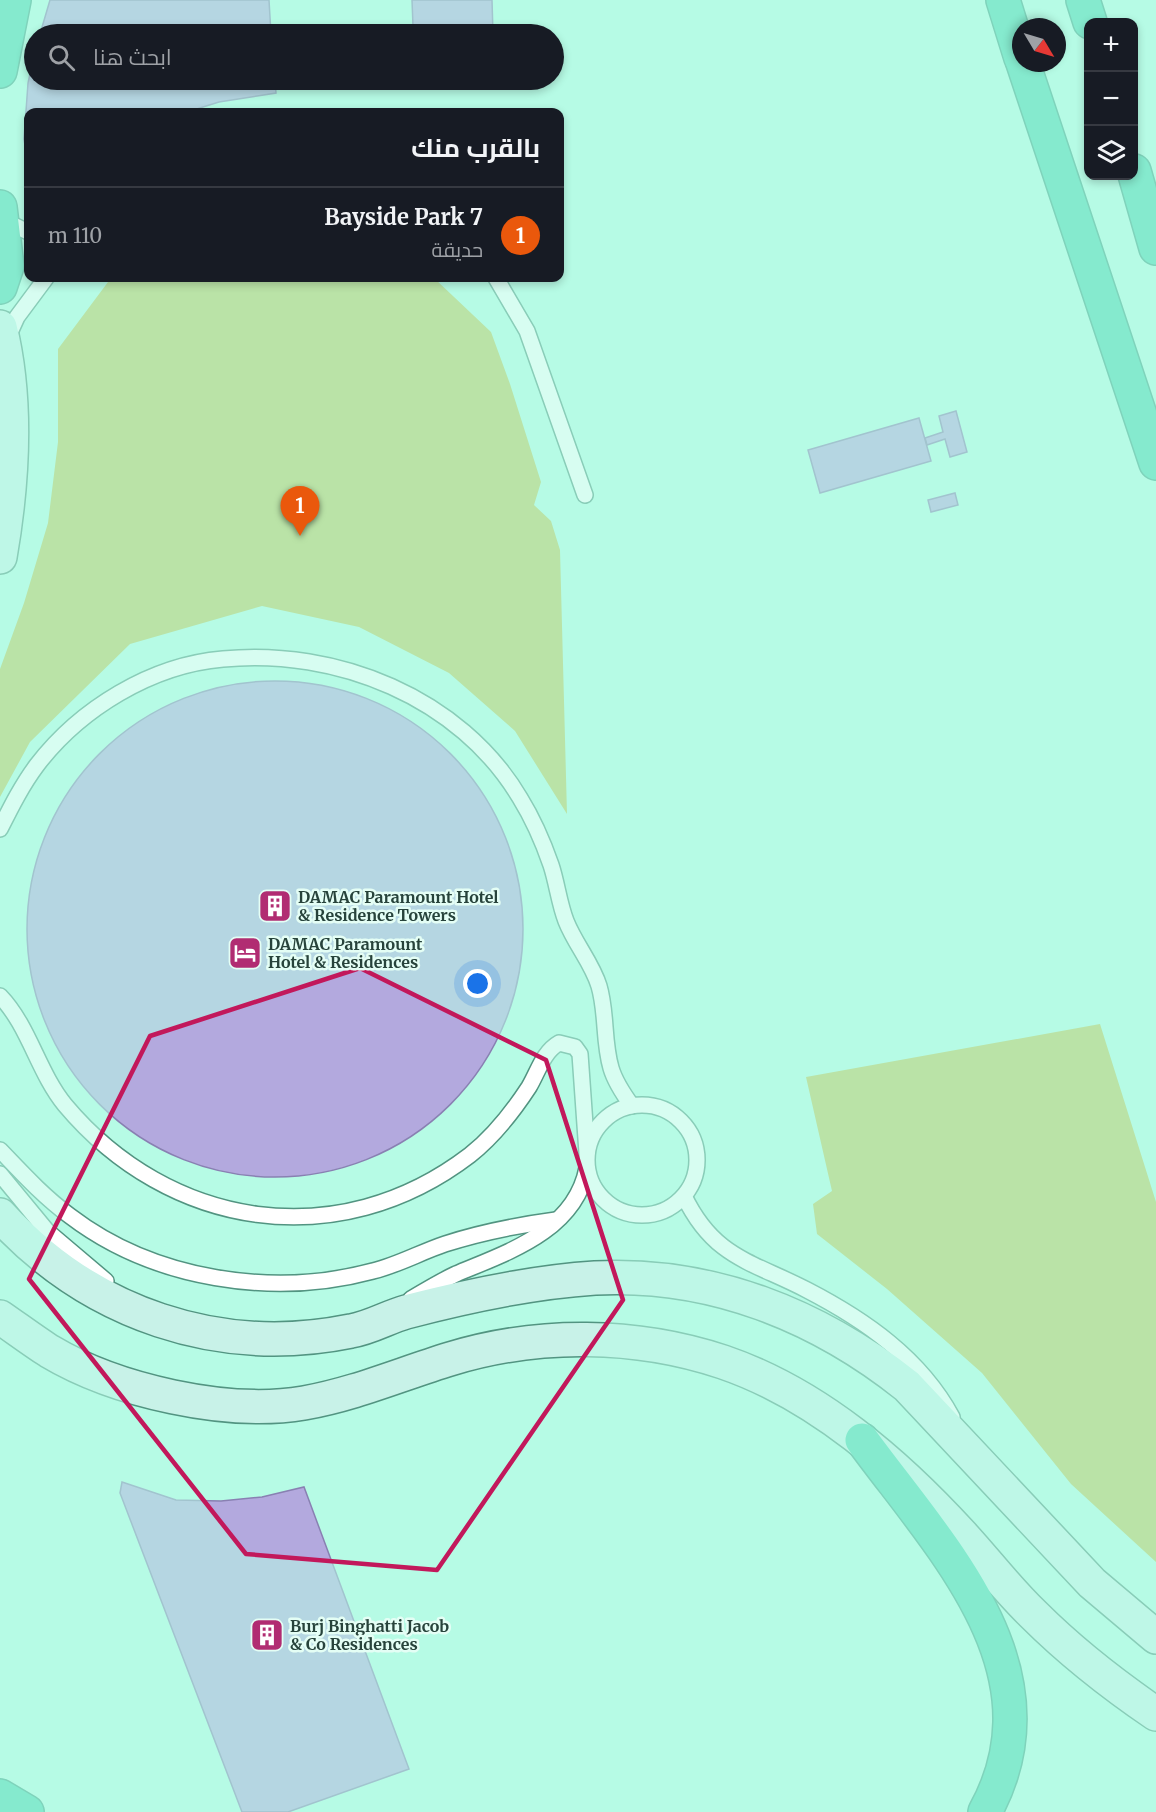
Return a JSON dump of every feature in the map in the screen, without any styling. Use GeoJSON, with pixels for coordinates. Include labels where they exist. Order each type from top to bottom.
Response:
{"type":"FeatureCollection","features":[{"type":"Feature","properties":{"kind":"highway"},"geometry":{"type":"LineString","coordinates":[[0,71],[14,0]]}},
{"type":"Feature","properties":{"kind":"highway"},"geometry":{"type":"LineString","coordinates":[[1002,0],[1012,31]]}},
{"type":"Feature","properties":{"kind":"highway"},"geometry":{"type":"LineString","coordinates":[[1083,0],[1089,18]]}},
{"type":"Feature","properties":{"kind":"highway"},"geometry":{"type":"LineString","coordinates":[[1026,72],[1156,463]]}},
{"type":"Feature","properties":{"kind":"highway"},"geometry":{"type":"LineString","coordinates":[[1137,180],[1156,248]]}},
{"type":"Feature","properties":{"kind":"highway"},"geometry":{"type":"LineString","coordinates":[[0,287],[7,266],[10,219]]}},
{"type":"Feature","properties":{"kind":"highway"},"geometry":{"type":"LineString","coordinates":[[862,1440],[968,1585],[986,1618],[1002,1659],[1009,1686],[1007,1746],[1000,1775],[985,1812]]}},
{"type":"Feature","properties":{"kind":"highway"},"geometry":{"type":"LineString","coordinates":[[0,1796],[27,1812]]}},
{"type":"Feature","properties":{"kind":"street"},"geometry":{"type":"LineString","coordinates":[[0,557],[7,515],[11,458],[10,401],[2,335]]}},
{"type":"Feature","properties":{"kind":"street"},"geometry":{"type":"LineString","coordinates":[[0,1215],[44,1258],[79,1284],[116,1304],[156,1321],[204,1333],[254,1340],[304,1339],[354,1331],[402,1313],[452,1300],[553,1282],[638,1278],[680,1282],[762,1302],[838,1337],[874,1360],[907,1386],[1092,1584],[1156,1638]]}},
{"type":"Feature","properties":{"kind":"street"},"geometry":{"type":"LineString","coordinates":[[0,1317],[51,1352],[110,1379],[172,1398],[236,1406],[301,1404],[351,1393],[451,1359],[496,1348],[541,1341],[587,1339],[633,1342],[712,1359],[766,1379],[862,1440],[935,1506],[1030,1612],[1114,1685],[1156,1714]]}},
{"type":"Feature","properties":{"kind":"lane"},"geometry":{"type":"LineString","coordinates":[[2,335],[43,282]]}},
{"type":"Feature","properties":{"kind":"lane"},"geometry":{"type":"LineString","coordinates":[[498,282],[527,331],[585,495]]}},
{"type":"Feature","properties":{"kind":"lane"},"geometry":{"type":"LineString","coordinates":[[0,829],[37,766],[65,735],[97,707],[134,686],[173,670],[213,659],[298,658],[339,667],[410,696],[442,715],[472,739],[498,767],[520,797],[538,831],[551,866],[567,925],[599,985],[611,1069],[620,1089],[632,1106]]}},
{"type":"Feature","properties":{"kind":"lane"},"geometry":{"type":"LineString","coordinates":[[0,996],[11,1008],[38,1064],[63,1102],[93,1137],[128,1166],[168,1189],[211,1205],[255,1215],[301,1217],[346,1212],[390,1199],[432,1180],[470,1155],[504,1123],[530,1085],[551,1048],[559,1043],[575,1047],[580,1054],[587,1159],[594,1187],[601,1197],[620,1211],[631,1214],[654,1214],[665,1210],[684,1196],[695,1174],[697,1162],[693,1138],[678,1118],[668,1112],[644,1106],[632,1106],[621,1110],[603,1123],[596,1132],[587,1159],[583,1187],[570,1208],[537,1237],[519,1248],[453,1275],[354,1331]]}},
{"type":"Feature","properties":{"kind":"lane"},"geometry":{"type":"LineString","coordinates":[[0,1150],[56,1204],[104,1237],[177,1268],[216,1278],[256,1283],[296,1284],[336,1280],[375,1271],[481,1233],[556,1220]]}},
{"type":"Feature","properties":{"kind":"lane"},"geometry":{"type":"LineString","coordinates":[[0,1174],[56,1239],[156,1321]]}},
{"type":"Feature","properties":{"kind":"lane"},"geometry":{"type":"LineString","coordinates":[[684,1196],[694,1217],[725,1250],[744,1262],[834,1304],[886,1340],[911,1361],[942,1399],[965,1447]]}},
{"type":"Feature","properties":{"kind":"highlighted area"},"geometry":{"type":"Polygon","coordinates":[[[360,968],[546,1060],[623,1300],[437,1570],[246,1554],[29,1279],[150,1036],[360,968]]]}},
{"type":"Feature","properties":{"kind":"green space"},"geometry":{"type":"Polygon","coordinates":[[[108,282],[438,282],[491,332],[541,482],[534,505],[551,521],[560,550],[567,814],[515,731],[449,673],[359,627],[262,606],[130,644],[30,742],[0,797],[0,669],[24,603],[48,523],[58,442],[58,349],[108,282]]]}},
{"type":"Feature","properties":{"kind":"green space"},"geometry":{"type":"Polygon","coordinates":[[[1100,1024],[1156,1202],[1156,1562],[1071,1484],[982,1373],[887,1289],[817,1234],[813,1204],[832,1191],[806,1077],[1100,1024]]]}},
{"type":"Feature","properties":{"kind":"building"},"geometry":{"type":"Polygon","coordinates":[[[50,0],[269,0],[270,24],[43,24],[50,0]]]}},
{"type":"Feature","properties":{"kind":"building"},"geometry":{"type":"Polygon","coordinates":[[[412,0],[492,0],[493,24],[413,24],[412,0]]]}},
{"type":"Feature","properties":{"kind":"building"},"geometry":{"type":"Polygon","coordinates":[[[28,90],[276,90],[276,93],[219,102],[200,108],[26,108],[28,90]]]}},
{"type":"Feature","properties":{"kind":"building"},"geometry":{"type":"Polygon","coordinates":[[[956,411],[967,452],[950,457],[945,439],[927,445],[925,438],[943,432],[939,416],[956,411]]]}},
{"type":"Feature","properties":{"kind":"building"},"geometry":{"type":"Polygon","coordinates":[[[919,418],[931,461],[820,493],[808,450],[919,418]]]}},
{"type":"Feature","properties":{"kind":"building"},"geometry":{"type":"Polygon","coordinates":[[[955,493],[958,505],[931,512],[928,500],[955,493]]]}},
{"type":"Feature","properties":{"kind":"building","name":"DAMAC Paramount Hotel & Residence Towers"},"geometry":{"type":"Polygon","coordinates":[[[275,681],[323,686],[370,700],[413,723],[450,754],[481,791],[504,834],[518,881],[523,929],[518,977],[504,1024],[481,1067],[450,1104],[413,1135],[370,1158],[323,1172],[275,1177],[227,1172],[180,1158],[137,1135],[100,1104],[69,1067],[46,1024],[32,977],[27,929],[32,881],[46,834],[69,791],[100,754],[137,723],[180,700],[227,686],[275,681]]]}},
{"type":"Feature","properties":{"kind":"building","name":"Burj Binghatti Jacob & Co Residences"},"geometry":{"type":"Polygon","coordinates":[[[122,1482],[176,1500],[221,1501],[262,1497],[304,1487],[409,1769],[288,1812],[242,1812],[120,1493],[122,1482]]]}},
{"type":"Feature","properties":{"kind":"place","name":"Bayside Park 7"},"geometry":{"type":"Point","coordinates":[300,536]}},
{"type":"Feature","properties":{"kind":"place","name":"DAMAC Paramount Hotel & Residence Towers"},"geometry":{"type":"Point","coordinates":[275,906]}},
{"type":"Feature","properties":{"kind":"place","name":"DAMAC Paramount Hotel & Residences"},"geometry":{"type":"Point","coordinates":[245,953]}},
{"type":"Feature","properties":{"kind":"place","name":"Burj Binghatti Jacob & Co Residences"},"geometry":{"type":"Point","coordinates":[267,1635]}}]}
